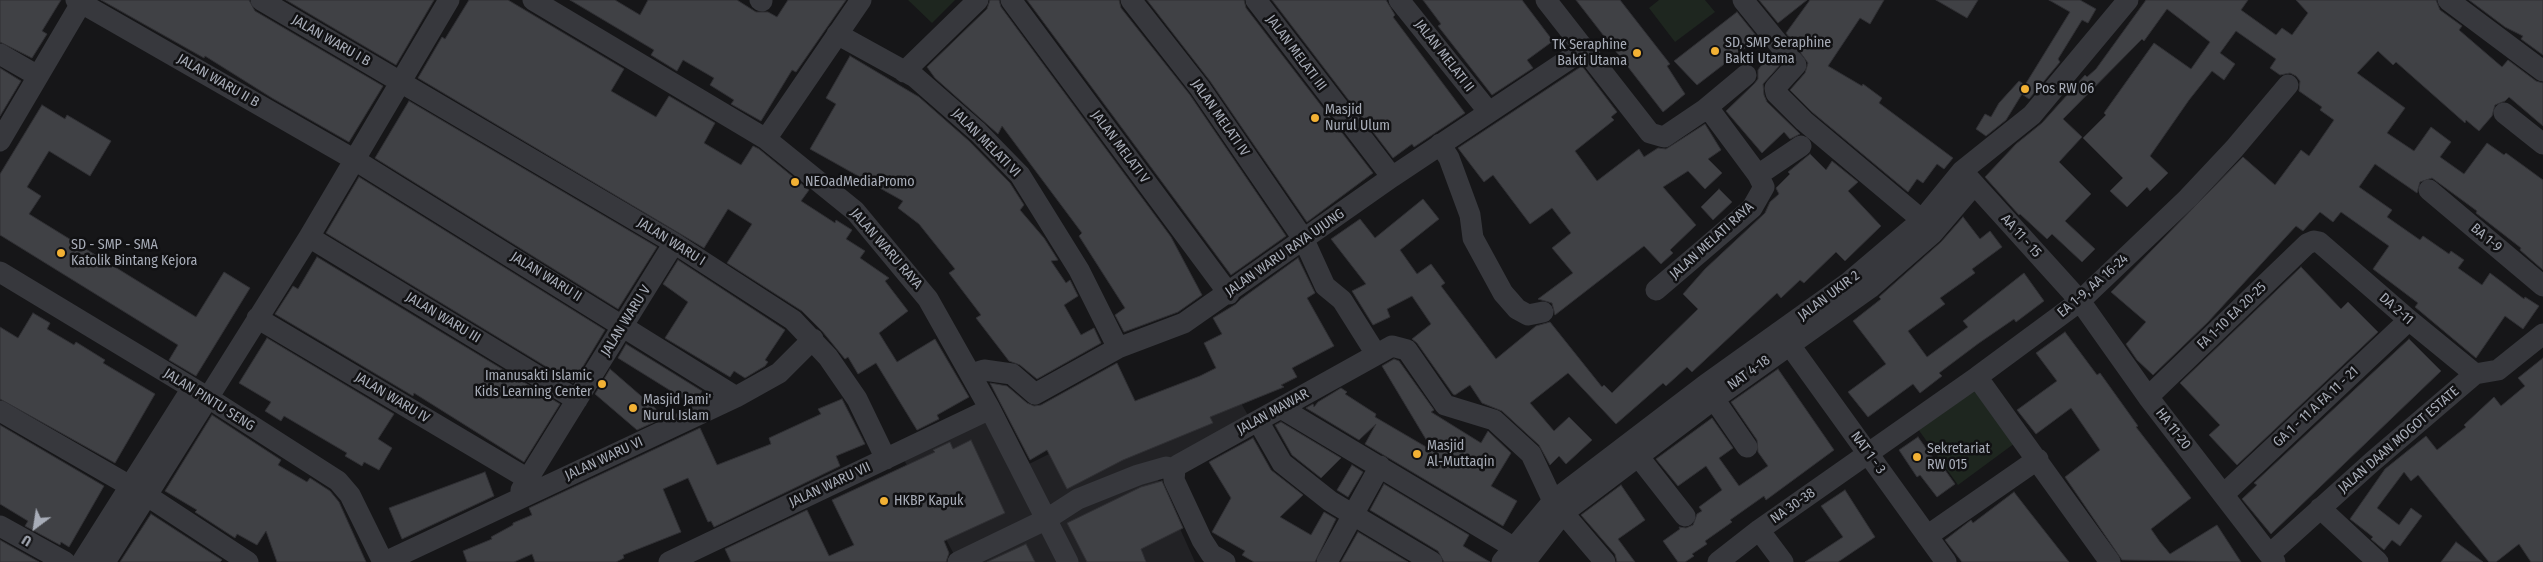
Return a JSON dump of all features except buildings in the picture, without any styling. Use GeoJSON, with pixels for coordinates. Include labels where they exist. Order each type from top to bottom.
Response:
{"type":"FeatureCollection","features":[{"type":"Feature","properties":{"kind":"street","name":"JALAN WARU I B"},"geometry":{"type":"LineString","coordinates":[[261,0],[401,82]]}},
{"type":"Feature","properties":{"kind":"street"},"geometry":{"type":"LineString","coordinates":[[82,562],[138,491],[199,393],[257,318],[309,237],[449,0]]}},
{"type":"Feature","properties":{"kind":"street","name":"JALAN WARU RAYA"},"geometry":{"type":"LineString","coordinates":[[533,0],[766,140],[855,211],[928,299],[990,408],[1068,562]]}},
{"type":"Feature","properties":{"kind":"street"},"geometry":{"type":"LineString","coordinates":[[766,140],[861,0]]}},
{"type":"Feature","properties":{"kind":"street"},"geometry":{"type":"LineString","coordinates":[[904,72],[978,0]]}},
{"type":"Feature","properties":{"kind":"street","name":"JALAN MELATI V"},"geometry":{"type":"LineString","coordinates":[[1011,0],[1228,294]]}},
{"type":"Feature","properties":{"kind":"street","name":"JALAN MELATI IV"},"geometry":{"type":"LineString","coordinates":[[1131,0],[1200,88],[1304,240]]}},
{"type":"Feature","properties":{"kind":"street","name":"JALAN MELATI III"},"geometry":{"type":"LineString","coordinates":[[1256,0],[1392,177]]}},
{"type":"Feature","properties":{"kind":"street","name":"JALAN MELATI II"},"geometry":{"type":"LineString","coordinates":[[1400,0],[1488,112]]}},
{"type":"Feature","properties":{"kind":"street"},"geometry":{"type":"LineString","coordinates":[[1546,0],[1650,133],[1664,137],[1704,110],[1746,75]]}},
{"type":"Feature","properties":{"kind":"street"},"geometry":{"type":"LineString","coordinates":[[1743,0],[1796,65],[1775,88],[1776,93],[1838,150],[1922,220]]}},
{"type":"Feature","properties":{"kind":"street","name":"JALAN UKIR 2"},"geometry":{"type":"LineString","coordinates":[[1558,507],[1705,386],[1849,282],[1922,220],[2032,116],[2128,0]]}},
{"type":"Feature","properties":{"kind":"street"},"geometry":{"type":"LineString","coordinates":[[2448,0],[2543,71]]}},
{"type":"Feature","properties":{"kind":"street"},"geometry":{"type":"LineString","coordinates":[[0,141],[80,1]]}},
{"type":"Feature","properties":{"kind":"street","name":"JALAN WARU II B"},"geometry":{"type":"LineString","coordinates":[[80,1],[355,160]]}},
{"type":"Feature","properties":{"kind":"street","name":"JALAN MELATI VI"},"geometry":{"type":"LineString","coordinates":[[837,34],[915,78],[978,132],[1020,176],[1079,270],[1118,348]]}},
{"type":"Feature","properties":{"kind":"street","name":"JALAN WARU RAYA UJUNG"},"geometry":{"type":"LineString","coordinates":[[971,374],[984,370],[1012,374],[1035,394],[1118,348],[1184,323],[1440,144],[1584,49]]}},
{"type":"Feature","properties":{"kind":"street"},"geometry":{"type":"LineString","coordinates":[[0,54],[38,76]]}},
{"type":"Feature","properties":{"kind":"street","name":"JALAN WARU I"},"geometry":{"type":"LineString","coordinates":[[401,82],[674,243],[793,320],[813,339],[857,399],[886,459]]}},
{"type":"Feature","properties":{"kind":"street","name":"EA 1-9, AA 16-24"},"geometry":{"type":"LineString","coordinates":[[1869,453],[2080,301],[2188,198],[2234,149],[2288,85]]}},
{"type":"Feature","properties":{"kind":"street"},"geometry":{"type":"LineString","coordinates":[[1704,110],[1712,113],[1758,175],[1801,146]]}},
{"type":"Feature","properties":{"kind":"street"},"geometry":{"type":"LineString","coordinates":[[2504,114],[2543,144]]}},
{"type":"Feature","properties":{"kind":"street"},"geometry":{"type":"LineString","coordinates":[[1440,144],[1449,158],[1470,215],[1473,238],[1503,292],[1517,309],[1528,315],[1542,312]]}},
{"type":"Feature","properties":{"kind":"street","name":"JALAN WARU II"},"geometry":{"type":"LineString","coordinates":[[355,160],[736,397]]}},
{"type":"Feature","properties":{"kind":"street","name":"JALAN MELATI RAYA"},"geometry":{"type":"LineString","coordinates":[[1656,290],[1752,208],[1764,187],[1758,175]]}},
{"type":"Feature","properties":{"kind":"street","name":"AA 11 - 15"},"geometry":{"type":"LineString","coordinates":[[1968,178],[2080,301]]}},
{"type":"Feature","properties":{"kind":"street","name":"NAT 4-18"},"geometry":{"type":"LineString","coordinates":[[1514,557],[1558,507],[1638,456],[1789,344],[1870,288],[1933,233],[1968,178]]}},
{"type":"Feature","properties":{"kind":"street","name":"BA 1-9"},"geometry":{"type":"LineString","coordinates":[[2429,190],[2543,286]]}},
{"type":"Feature","properties":{"kind":"street","name":"JALAN WARU III"},"geometry":{"type":"LineString","coordinates":[[309,237],[577,400]]}},
{"type":"Feature","properties":{"kind":"street"},"geometry":{"type":"LineString","coordinates":[[1304,240],[1325,286],[1342,300],[1376,354]]}},
{"type":"Feature","properties":{"kind":"street","name":"FA 1-10 EA 20-25"},"geometry":{"type":"LineString","coordinates":[[2148,397],[2307,244],[2314,241],[2319,242]]}},
{"type":"Feature","properties":{"kind":"street","name":"DA 2-11"},"geometry":{"type":"LineString","coordinates":[[2319,242],[2475,374]]}},
{"type":"Feature","properties":{"kind":"street","name":"JALAN WARU V"},"geometry":{"type":"LineString","coordinates":[[514,501],[674,243]]}},
{"type":"Feature","properties":{"kind":"street","name":"JALAN PINTU SENG"},"geometry":{"type":"LineString","coordinates":[[0,272],[199,393],[338,481],[350,495],[384,562]]}},
{"type":"Feature","properties":{"kind":"street","name":"HA 11-20"},"geometry":{"type":"LineString","coordinates":[[2080,301],[2148,397],[2273,558]]}},
{"type":"Feature","properties":{"kind":"street","name":"JALAN WARU IV"},"geometry":{"type":"LineString","coordinates":[[257,318],[528,479]]}},
{"type":"Feature","properties":{"kind":"street","name":"GA 1 - 11 A FA 11 - 21"},"geometry":{"type":"LineString","coordinates":[[2224,494],[2409,320]]}},
{"type":"Feature","properties":{"kind":"street","name":"JALAN DAAN MOGOT ESTATE"},"geometry":{"type":"LineString","coordinates":[[2273,558],[2320,508],[2475,374],[2498,370],[2543,334]]}},
{"type":"Feature","properties":{"kind":"street","name":"JALAN WARU VI"},"geometry":{"type":"LineString","coordinates":[[384,562],[736,397],[779,373],[813,339]]}},
{"type":"Feature","properties":{"kind":"street","name":"NAT 1 - 3"},"geometry":{"type":"LineString","coordinates":[[1789,344],[1946,562]]}},
{"type":"Feature","properties":{"kind":"street","name":"JALAN MAWAR"},"geometry":{"type":"LineString","coordinates":[[958,562],[1047,519],[1078,499],[1138,475],[1166,467],[1174,469],[1181,462],[1392,346],[1407,350],[1445,405],[1494,420],[1531,454],[1558,507],[1605,562]]}},
{"type":"Feature","properties":{"kind":"street"},"geometry":{"type":"LineString","coordinates":[[1977,377],[2038,459],[2110,562]]}},
{"type":"Feature","properties":{"kind":"street"},"geometry":{"type":"LineString","coordinates":[[1714,399],[1747,447]]}},
{"type":"Feature","properties":{"kind":"street","name":"JALAN WARU VII"},"geometry":{"type":"LineString","coordinates":[[669,562],[990,408]]}},
{"type":"Feature","properties":{"kind":"street"},"geometry":{"type":"LineString","coordinates":[[1281,408],[1380,466],[1514,557]]}},
{"type":"Feature","properties":{"kind":"street"},"geometry":{"type":"LineString","coordinates":[[0,411],[138,491],[248,562]]}},
{"type":"Feature","properties":{"kind":"street"},"geometry":{"type":"LineString","coordinates":[[1258,421],[1282,463],[1330,501],[1355,514],[1432,562]]}},
{"type":"Feature","properties":{"kind":"street","name":"NA 30-38"},"geometry":{"type":"LineString","coordinates":[[1718,562],[1759,530],[1869,453]]}},
{"type":"Feature","properties":{"kind":"street"},"geometry":{"type":"LineString","coordinates":[[1638,456],[1685,516]]}},
{"type":"Feature","properties":{"kind":"street"},"geometry":{"type":"LineString","coordinates":[[1927,536],[2038,459]]}},
{"type":"Feature","properties":{"kind":"street"},"geometry":{"type":"LineString","coordinates":[[1327,562],[1380,466]]}},
{"type":"Feature","properties":{"kind":"street"},"geometry":{"type":"LineString","coordinates":[[1174,469],[1174,480],[1202,540],[1211,554],[1225,562]]}},
{"type":"Feature","properties":{"kind":"street"},"geometry":{"type":"LineString","coordinates":[[105,562],[138,491]]}},
{"type":"Feature","properties":{"kind":"street"},"geometry":{"type":"LineString","coordinates":[[2320,508],[2378,562]]}},
{"type":"Feature","properties":{"kind":"street"},"geometry":{"type":"LineString","coordinates":[[0,526],[65,562]]}},
{"type":"Feature","properties":{"kind":"street"},"geometry":{"type":"LineString","coordinates":[[1759,530],[1783,562]]}},
{"type":"Feature","properties":{"kind":"shaded area"},"geometry":{"type":"Polygon","coordinates":[[[908,0],[955,0],[932,23],[908,0]]]}},
{"type":"Feature","properties":{"kind":"shaded area"},"geometry":{"type":"Polygon","coordinates":[[[1659,0],[1705,0],[1715,12],[1675,42],[1649,8],[1659,0]]]}},
{"type":"Feature","properties":{"kind":"shaded area"},"geometry":{"type":"Polygon","coordinates":[[[1221,368],[1249,417],[1155,473],[1195,562],[958,562],[903,458],[986,417],[1011,473],[1221,368]]]}},
{"type":"Feature","properties":{"kind":"shaded area"},"geometry":{"type":"Polygon","coordinates":[[[1974,388],[2015,443],[1958,485],[1918,429],[1974,388]]]}},
{"type":"Feature","properties":{"kind":"place","name":"SD, SMP Seraphine Bakti Utama"},"geometry":{"type":"Point","coordinates":[1715,51]}},
{"type":"Feature","properties":{"kind":"place","name":"TK Seraphine Bakti Utama"},"geometry":{"type":"Point","coordinates":[1637,53]}},
{"type":"Feature","properties":{"kind":"place","name":"Pos RW 06"},"geometry":{"type":"Point","coordinates":[2025,89]}},
{"type":"Feature","properties":{"kind":"place","name":"Masjid Nurul Ulum"},"geometry":{"type":"Point","coordinates":[1315,118]}},
{"type":"Feature","properties":{"kind":"place","name":"NEOadMediaPromo"},"geometry":{"type":"Point","coordinates":[795,182]}},
{"type":"Feature","properties":{"kind":"place","name":"SD - SMP - SMA Katolik Bintang Kejora"},"geometry":{"type":"Point","coordinates":[61,253]}},
{"type":"Feature","properties":{"kind":"place","name":"Imanusakti Islamic Kids Learning Center"},"geometry":{"type":"Point","coordinates":[602,384]}},
{"type":"Feature","properties":{"kind":"place","name":"Masjid Jami' Nurul Islam"},"geometry":{"type":"Point","coordinates":[633,408]}},
{"type":"Feature","properties":{"kind":"place","name":"Masjid Al-Muttaqin"},"geometry":{"type":"Point","coordinates":[1417,454]}},
{"type":"Feature","properties":{"kind":"place","name":"Sekretariat RW 015"},"geometry":{"type":"Point","coordinates":[1917,457]}},
{"type":"Feature","properties":{"kind":"place","name":"HKBP Kapuk"},"geometry":{"type":"Point","coordinates":[884,501]}}]}
